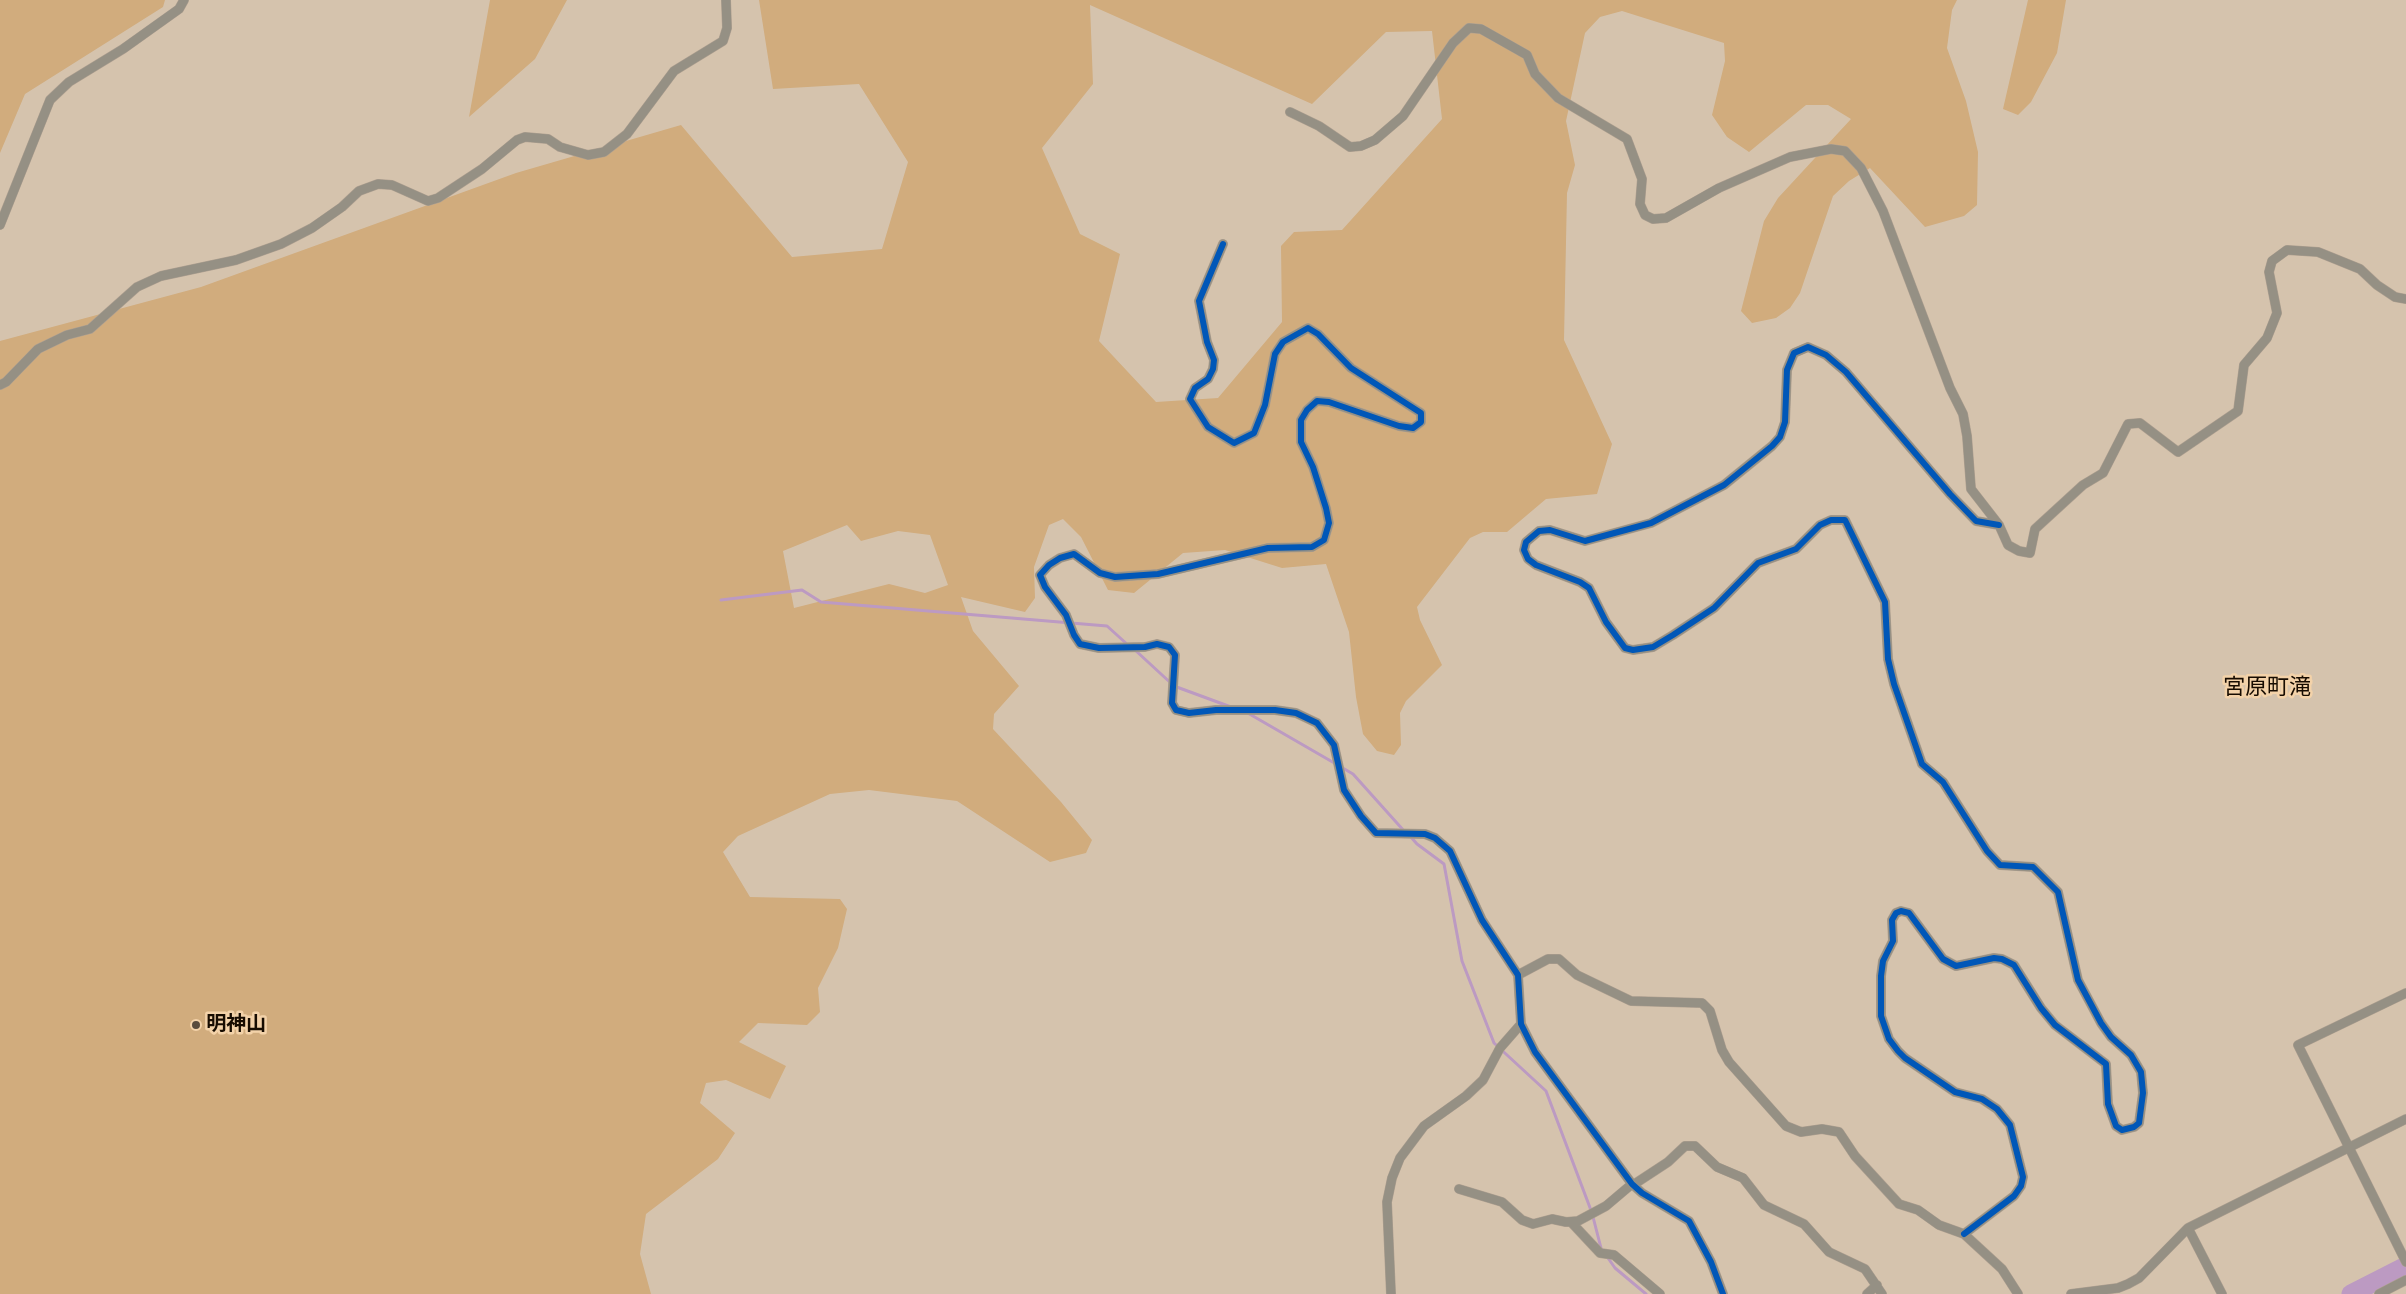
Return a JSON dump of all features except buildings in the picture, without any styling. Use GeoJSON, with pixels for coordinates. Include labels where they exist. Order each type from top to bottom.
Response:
{"type":"FeatureCollection","features":[{"type":"Feature","properties":{"kind":"street"},"geometry":{"type":"LineString","coordinates":[[0,225],[50,100],[69,82],[123,49],[180,10],[184,0]]}},
{"type":"Feature","properties":{"kind":"street"},"geometry":{"type":"LineString","coordinates":[[0,385],[6,382],[38,349],[66,335],[90,329],[137,287],[161,276],[236,260],[281,244],[342,207],[360,191],[378,184],[392,185],[428,201],[438,198],[482,169],[517,140],[525,137],[548,139],[560,147],[588,155],[604,152],[627,134],[674,71],[723,41],[727,28],[726,0]]}},
{"type":"Feature","properties":{"kind":"street"},"geometry":{"type":"LineString","coordinates":[[1290,112],[1319,126],[1350,147],[1361,146],[1375,140],[1404,116],[1453,43],[1469,28],[1481,29],[1527,55],[1535,74],[1558,98],[1627,139],[1642,179],[1640,204],[1645,215],[1653,220],[1666,218],[1720,188],[1790,157],[1820,150],[1844,151],[1862,168],[1896,241],[1950,388],[1962,414],[1967,436],[1971,489],[1999,525],[2008,545],[2019,551],[2030,553],[2035,529],[2083,486],[2103,473],[2128,424],[2140,422],[2178,452],[2238,411],[2244,365],[2267,338],[2277,313],[2269,272],[2272,261],[2287,250],[2318,252],[2360,269],[2394,297],[2406,299]]}},
{"type":"Feature","properties":{"kind":"street"},"geometry":{"type":"LineString","coordinates":[[1224,244],[1199,300],[1207,342],[1214,360],[1213,369],[1208,379],[1195,388],[1190,399],[1208,427],[1234,443],[1244,440],[1254,433],[1265,404],[1275,354],[1283,342],[1308,328],[1318,334],[1351,368],[1421,413],[1421,422],[1413,428],[1399,426],[1329,402],[1317,401],[1307,410],[1301,420],[1301,442],[1313,467],[1329,523],[1324,540],[1312,547],[1268,548],[1158,574],[1115,577],[1100,573],[1074,554],[1054,562],[1040,575],[1046,587],[1066,615],[1080,644],[1099,648],[1136,648],[1157,644],[1169,646],[1175,655],[1172,703],[1176,710],[1189,713],[1216,710],[1275,710],[1296,713],[1317,723],[1334,745],[1344,790],[1361,816],[1376,832],[1425,834],[1434,838],[1450,851],[1482,920],[1518,975],[1521,1024],[1535,1052],[1632,1184],[1689,1221],[1711,1262],[1723,1294]]}},
{"type":"Feature","properties":{"kind":"street"},"geometry":{"type":"LineString","coordinates":[[1964,1234],[2014,1196],[2021,1186],[2023,1177],[2010,1125],[1997,1110],[1982,1099],[1955,1092],[1905,1058],[1898,1052],[1890,1039],[1880,1016],[1881,976],[1884,961],[1893,941],[1892,920],[1896,913],[1909,913],[1943,959],[1956,966],[1994,958],[2014,964],[2041,1008],[2055,1025],[2106,1064],[2108,1104],[2116,1126],[2122,1130],[2134,1128],[2139,1123],[2143,1093],[2141,1072],[2132,1054],[2111,1036],[2101,1023],[2078,980],[2058,892],[2033,867],[2000,865],[1987,851],[1943,782],[1922,764],[1894,684],[1888,659],[1885,602],[1845,520],[1831,520],[1820,525],[1796,549],[1758,563],[1714,608],[1653,647],[1633,650],[1624,648],[1606,622],[1589,588],[1580,582],[1536,565],[1528,559],[1524,550],[1526,542],[1540,531],[1550,530],[1585,541],[1651,523],[1724,485],[1772,446],[1780,437],[1786,422],[1786,370],[1794,353],[1808,347],[1826,355],[1846,372],[1950,494],[1976,521],[1999,525]]}},
{"type":"Feature","properties":{"kind":"street"},"geometry":{"type":"LineString","coordinates":[[1518,975],[1548,959],[1559,959],[1576,975],[1631,1002],[1702,1003],[1710,1011],[1722,1050],[1728,1062],[1786,1126],[1801,1132],[1822,1128],[1839,1132],[1855,1156],[1899,1204],[1918,1210],[1940,1225],[1964,1234],[2002,1269],[2018,1294]]}},
{"type":"Feature","properties":{"kind":"street"},"geometry":{"type":"LineString","coordinates":[[2406,993],[2298,1045],[2406,1262]]}},
{"type":"Feature","properties":{"kind":"street"},"geometry":{"type":"LineString","coordinates":[[1391,1294],[1387,1202],[1392,1178],[1400,1158],[1412,1139],[1424,1126],[1466,1096],[1483,1080],[1500,1048],[1521,1024]]}},
{"type":"Feature","properties":{"kind":"street"},"geometry":{"type":"LineString","coordinates":[[2071,1294],[2118,1288],[2128,1284],[2139,1278],[2188,1228],[2406,1119]]}},
{"type":"Feature","properties":{"kind":"street"},"geometry":{"type":"LineString","coordinates":[[1459,1189],[1502,1202],[1522,1220],[1529,1223],[1552,1219],[1571,1222],[1601,1209],[1632,1184],[1668,1162],[1685,1146],[1695,1146],[1717,1168],[1743,1178],[1764,1205],[1804,1224],[1829,1252],[1865,1269],[1882,1294]]}},
{"type":"Feature","properties":{"kind":"street"},"geometry":{"type":"LineString","coordinates":[[1571,1222],[1600,1253],[1614,1255],[1660,1294]]}},
{"type":"Feature","properties":{"kind":"street"},"geometry":{"type":"LineString","coordinates":[[2188,1228],[2222,1294]]}},
{"type":"Feature","properties":{"kind":"street"},"geometry":{"type":"LineString","coordinates":[[2379,1294],[2406,1280]]}},
{"type":"Feature","properties":{"kind":"street"},"geometry":{"type":"LineString","coordinates":[[1867,1294],[1877,1285]]}},
{"type":"Feature","properties":{"kind":"shaded area"},"geometry":{"type":"Polygon","coordinates":[[[0,0],[165,0],[163,7],[25,94],[0,153],[0,0]]]}},
{"type":"Feature","properties":{"kind":"shaded area"},"geometry":{"type":"Polygon","coordinates":[[[490,0],[567,0],[535,59],[469,117],[490,0]]]}},
{"type":"Feature","properties":{"kind":"shaded area"},"geometry":{"type":"Polygon","coordinates":[[[759,0],[1957,0],[1952,10],[1947,48],[1966,101],[1978,152],[1977,205],[1964,216],[1925,227],[1870,168],[1849,181],[1833,196],[1800,293],[1790,308],[1776,318],[1752,323],[1741,311],[1764,221],[1778,198],[1851,119],[1828,105],[1806,105],[1749,152],[1727,137],[1712,115],[1725,61],[1724,43],[1622,11],[1600,17],[1585,33],[1566,121],[1575,165],[1567,193],[1564,340],[1612,444],[1597,494],[1546,499],[1507,532],[1483,532],[1470,538],[1417,607],[1420,620],[1442,665],[1406,701],[1400,713],[1401,745],[1394,755],[1377,751],[1363,734],[1356,697],[1349,632],[1326,564],[1282,568],[1225,550],[1183,553],[1134,593],[1108,590],[1081,537],[1063,519],[1049,525],[1034,567],[1035,598],[1025,612],[961,597],[973,631],[1019,686],[994,714],[993,729],[1061,802],[1092,840],[1086,853],[1050,862],[957,801],[869,790],[830,794],[738,836],[723,852],[750,897],[840,899],[847,909],[838,948],[818,988],[820,1012],[807,1025],[758,1023],[739,1042],[786,1066],[770,1099],[726,1080],[706,1083],[700,1103],[735,1133],[718,1159],[646,1214],[640,1254],[651,1294],[0,1294],[0,341],[201,287],[516,173],[681,125],[792,257],[882,249],[908,162],[859,84],[773,89],[759,0]],[[1090,5],[1093,84],[1042,148],[1080,234],[1120,254],[1099,341],[1156,402],[1218,398],[1282,322],[1281,246],[1294,232],[1342,230],[1442,119],[1432,31],[1386,32],[1312,104],[1090,5]],[[847,525],[783,551],[794,608],[889,584],[925,593],[948,585],[930,535],[898,531],[861,541],[847,525]]]}},
{"type":"Feature","properties":{"kind":"shaded area"},"geometry":{"type":"Polygon","coordinates":[[[2028,0],[2066,0],[2057,53],[2031,102],[2018,115],[2003,109],[2028,0]]]}},
{"type":"Feature","properties":{"kind":"waterway"},"geometry":{"type":"LineString","coordinates":[[721,600],[802,590],[821,602],[1107,626],[1128,645]]}},
{"type":"Feature","properties":{"kind":"waterway"},"geometry":{"type":"LineString","coordinates":[[1135,650],[1174,686],[1231,707]]}},
{"type":"Feature","properties":{"kind":"waterway"},"geometry":{"type":"LineString","coordinates":[[1246,712],[1336,764]]}},
{"type":"Feature","properties":{"kind":"waterway"},"geometry":{"type":"LineString","coordinates":[[1341,767],[1353,774],[1405,832]]}},
{"type":"Feature","properties":{"kind":"waterway"},"geometry":{"type":"LineString","coordinates":[[1410,836],[1417,844],[1444,864],[1462,961],[1494,1043],[1546,1091],[1592,1213],[1601,1248],[1615,1268],[1646,1294]]}},
{"type":"Feature","properties":{"kind":"waterway"},"geometry":{"type":"LineString","coordinates":[[2351,1294],[2406,1266]]}},
{"type":"Feature","properties":{"kind":"cycle path"},"geometry":{"type":"LineString","coordinates":[[1223,244],[1199,301],[1207,342],[1214,360],[1213,369],[1208,379],[1195,388],[1190,399],[1208,427],[1234,443],[1254,433],[1265,405],[1275,354],[1283,342],[1308,328],[1318,334],[1351,368],[1421,413],[1421,422],[1413,428],[1399,426],[1329,402],[1317,401],[1307,410],[1301,420],[1301,442],[1313,467],[1329,523],[1324,540],[1312,547],[1268,548],[1158,574],[1115,577],[1100,573],[1074,554],[1060,558],[1049,565],[1040,575],[1045,587],[1066,615],[1080,644],[1099,648],[1145,647],[1157,644],[1169,647],[1175,655],[1172,703],[1176,710],[1189,713],[1216,710],[1275,710],[1296,713],[1317,723],[1334,745],[1344,790],[1361,816],[1376,833],[1425,834],[1435,838],[1450,851],[1482,920],[1518,975],[1521,1024],[1535,1052],[1632,1184],[1642,1193],[1689,1221],[1711,1262],[1723,1294]]}},
{"type":"Feature","properties":{"kind":"cycle path"},"geometry":{"type":"LineString","coordinates":[[1964,1234],[2014,1196],[2021,1186],[2023,1177],[2010,1125],[1997,1109],[1982,1099],[1955,1092],[1905,1058],[1889,1039],[1881,1016],[1881,976],[1883,961],[1893,941],[1892,920],[1896,913],[1901,911],[1909,913],[1943,959],[1956,966],[1994,958],[2002,959],[2014,965],[2041,1008],[2055,1025],[2106,1064],[2108,1104],[2116,1126],[2122,1130],[2134,1127],[2139,1123],[2143,1093],[2141,1072],[2131,1055],[2111,1037],[2101,1023],[2078,980],[2058,892],[2033,867],[2000,865],[1987,851],[1943,782],[1922,764],[1894,684],[1888,659],[1885,602],[1845,520],[1831,520],[1820,525],[1796,549],[1758,563],[1714,608],[1653,647],[1633,650],[1625,648],[1606,622],[1589,588],[1580,582],[1536,565],[1528,559],[1524,550],[1526,542],[1539,531],[1550,530],[1585,541],[1651,523],[1724,485],[1772,446],[1780,437],[1785,422],[1787,370],[1794,353],[1808,347],[1826,355],[1846,372],[1950,494],[1976,521],[1999,525]]}},
{"type":"Feature","properties":{"kind":"place","name":"明神山"},"geometry":{"type":"Point","coordinates":[196,1025]}},
{"type":"Feature","properties":{"kind":"district","name":"宮原町滝"},"geometry":{"type":"Point","coordinates":[2267,689]}}]}
